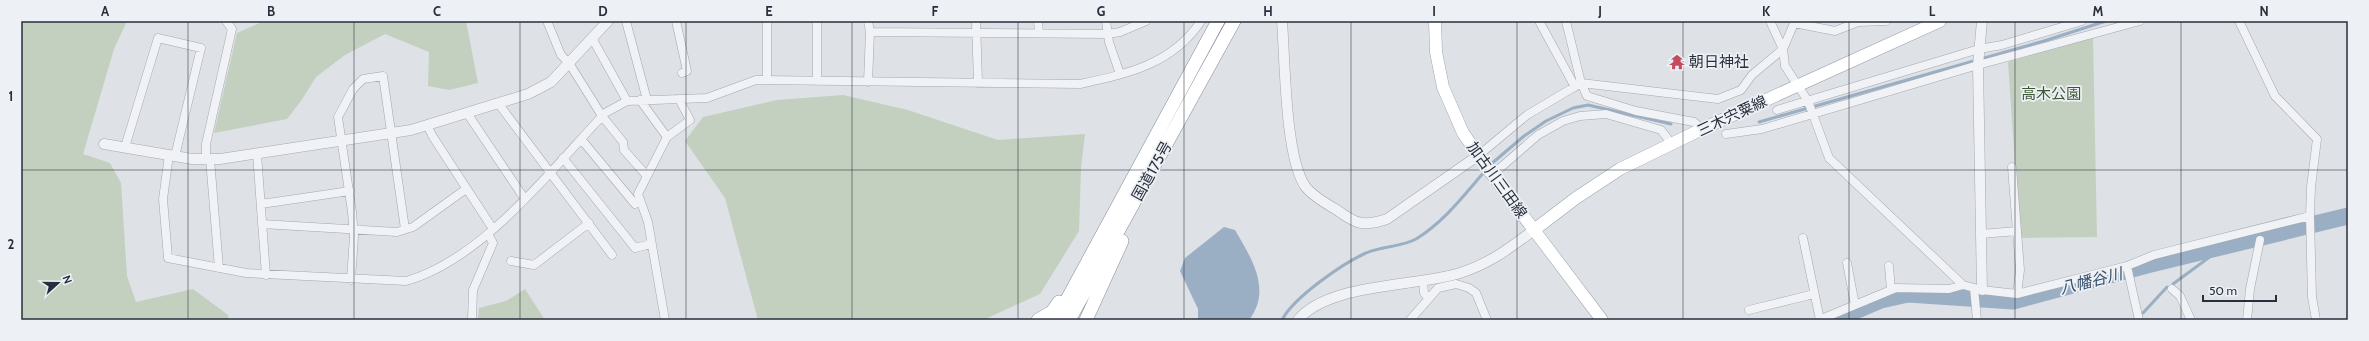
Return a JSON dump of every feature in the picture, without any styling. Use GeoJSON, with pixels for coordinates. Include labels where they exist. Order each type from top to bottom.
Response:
{"type":"FeatureCollection","features":[{"type":"Feature","properties":{"kind":"highway","name":"国道175号"},"geometry":{"type":"LineString","coordinates":[[1056,320],[1218,21]]}},
{"type":"Feature","properties":{"kind":"highway","name":"国道175号"},"geometry":{"type":"LineString","coordinates":[[1069,320],[1234,21]]}},
{"type":"Feature","properties":{"kind":"highway"},"geometry":{"type":"LineString","coordinates":[[1086,320],[1123,239],[1128,214]]}},
{"type":"Feature","properties":{"kind":"highway"},"geometry":{"type":"LineString","coordinates":[[1038,320],[1052,312],[1092,255]]}},
{"type":"Feature","properties":{"kind":"main road","name":"加古川三田線"},"geometry":{"type":"LineString","coordinates":[[1435,21],[1436,52],[1443,87],[1457,122],[1486,167],[1602,320]]}},
{"type":"Feature","properties":{"kind":"main road","name":"三木宍粟線"},"geometry":{"type":"LineString","coordinates":[[1534,230],[1576,198],[1620,169],[1702,129],[1940,21]]}},
{"type":"Feature","properties":{"kind":"street"},"geometry":{"type":"LineString","coordinates":[[220,268],[206,144],[232,30],[226,21]]}},
{"type":"Feature","properties":{"kind":"street"},"geometry":{"type":"LineString","coordinates":[[547,21],[561,55],[569,63],[602,116],[623,142],[624,150],[647,176]]}},
{"type":"Feature","properties":{"kind":"street"},"geometry":{"type":"LineString","coordinates":[[104,144],[172,156],[208,159],[256,154],[342,141],[392,133],[427,125],[528,94],[551,82],[608,21]]}},
{"type":"Feature","properties":{"kind":"street"},"geometry":{"type":"LineString","coordinates":[[626,21],[643,100],[667,137]]}},
{"type":"Feature","properties":{"kind":"street"},"geometry":{"type":"LineString","coordinates":[[676,21],[687,71],[682,73]]}},
{"type":"Feature","properties":{"kind":"street"},"geometry":{"type":"LineString","coordinates":[[767,21],[767,80]]}},
{"type":"Feature","properties":{"kind":"street"},"geometry":{"type":"LineString","coordinates":[[817,21],[817,81]]}},
{"type":"Feature","properties":{"kind":"street"},"geometry":{"type":"LineString","coordinates":[[868,21],[870,32],[868,82]]}},
{"type":"Feature","properties":{"kind":"street"},"geometry":{"type":"LineString","coordinates":[[976,21],[978,32],[978,83]]}},
{"type":"Feature","properties":{"kind":"street"},"geometry":{"type":"LineString","coordinates":[[1038,21],[1039,33]]}},
{"type":"Feature","properties":{"kind":"street"},"geometry":{"type":"LineString","coordinates":[[1106,21],[1108,34],[1120,74]]}},
{"type":"Feature","properties":{"kind":"street"},"geometry":{"type":"LineString","coordinates":[[870,32],[1108,34],[1120,32],[1146,21]]}},
{"type":"Feature","properties":{"kind":"street"},"geometry":{"type":"LineString","coordinates":[[125,147],[158,38],[201,48],[172,156],[163,199],[168,258],[266,275],[351,280],[406,281],[439,269],[490,232],[602,116],[627,101],[707,98],[756,80],[1080,84],[1120,74],[1157,62],[1177,49],[1201,21]]}},
{"type":"Feature","properties":{"kind":"street"},"geometry":{"type":"LineString","coordinates":[[1282,21],[1292,149],[1298,173],[1306,187],[1324,202],[1355,223],[1372,225],[1387,219],[1486,167],[1563,121],[1580,116],[1606,114],[1661,130],[1672,144]]}},
{"type":"Feature","properties":{"kind":"street"},"geometry":{"type":"LineString","coordinates":[[1540,21],[1578,85],[1587,96],[1636,111],[1694,122],[1702,129]]}},
{"type":"Feature","properties":{"kind":"street"},"geometry":{"type":"LineString","coordinates":[[1566,21],[1578,85]]}},
{"type":"Feature","properties":{"kind":"street"},"geometry":{"type":"LineString","coordinates":[[1770,21],[1783,49],[1785,66],[1797,87],[1808,101],[1829,158],[1963,285],[1978,289],[2016,294],[2127,266],[2154,255],[2310,216]]}},
{"type":"Feature","properties":{"kind":"street"},"geometry":{"type":"LineString","coordinates":[[1486,167],[1527,115],[1578,85],[1718,99],[1741,90],[1752,75],[1783,49],[1794,22],[1835,31],[1858,22],[1886,21]]}},
{"type":"Feature","properties":{"kind":"street"},"geometry":{"type":"LineString","coordinates":[[1977,320],[1976,305],[1981,234],[1978,66],[1982,21]]}},
{"type":"Feature","properties":{"kind":"street"},"geometry":{"type":"LineString","coordinates":[[1777,110],[1979,49],[2002,45],[2082,21]]}},
{"type":"Feature","properties":{"kind":"street"},"geometry":{"type":"LineString","coordinates":[[1726,134],[1762,129],[1978,66],[2140,21]]}},
{"type":"Feature","properties":{"kind":"street"},"geometry":{"type":"LineString","coordinates":[[2239,21],[2275,96],[2317,139],[2311,187],[2310,216],[2312,297],[2316,320]]}},
{"type":"Feature","properties":{"kind":"street"},"geometry":{"type":"LineString","coordinates":[[592,38],[627,101]]}},
{"type":"Feature","properties":{"kind":"street"},"geometry":{"type":"LineString","coordinates":[[351,280],[354,229],[350,191],[338,117],[353,89],[363,78],[383,76],[405,229]]}},
{"type":"Feature","properties":{"kind":"street"},"geometry":{"type":"LineString","coordinates":[[665,320],[652,244],[638,194],[667,137],[690,120],[679,99]]}},
{"type":"Feature","properties":{"kind":"street"},"geometry":{"type":"LineString","coordinates":[[498,103],[551,170],[612,254]]}},
{"type":"Feature","properties":{"kind":"street"},"geometry":{"type":"LineString","coordinates":[[467,113],[524,198]]}},
{"type":"Feature","properties":{"kind":"street"},"geometry":{"type":"LineString","coordinates":[[427,125],[466,189],[490,232],[493,243],[473,290],[472,320]]}},
{"type":"Feature","properties":{"kind":"street"},"geometry":{"type":"LineString","coordinates":[[581,139],[635,204],[640,201]]}},
{"type":"Feature","properties":{"kind":"street"},"geometry":{"type":"LineString","coordinates":[[256,154],[266,275]]}},
{"type":"Feature","properties":{"kind":"street"},"geometry":{"type":"LineString","coordinates":[[563,158],[635,248],[652,244]]}},
{"type":"Feature","properties":{"kind":"street"},"geometry":{"type":"LineString","coordinates":[[2012,167],[2020,270],[2016,294]]}},
{"type":"Feature","properties":{"kind":"street"},"geometry":{"type":"LineString","coordinates":[[262,224],[397,232],[413,227],[466,189]]}},
{"type":"Feature","properties":{"kind":"street"},"geometry":{"type":"LineString","coordinates":[[261,204],[350,191]]}},
{"type":"Feature","properties":{"kind":"street"},"geometry":{"type":"LineString","coordinates":[[511,261],[534,265],[589,223]]}},
{"type":"Feature","properties":{"kind":"street"},"geometry":{"type":"LineString","coordinates":[[1298,320],[1318,303],[1345,294],[1423,281],[1459,273],[1493,261],[1534,230]]}},
{"type":"Feature","properties":{"kind":"street"},"geometry":{"type":"LineString","coordinates":[[1981,234],[2017,231]]}},
{"type":"Feature","properties":{"kind":"street"},"geometry":{"type":"LineString","coordinates":[[1803,238],[1819,320],[1896,288],[1949,289],[1963,285]]}},
{"type":"Feature","properties":{"kind":"street"},"geometry":{"type":"LineString","coordinates":[[2248,320],[2250,289],[2260,240]]}},
{"type":"Feature","properties":{"kind":"street"},"geometry":{"type":"LineString","coordinates":[[1847,263],[1855,305]]}},
{"type":"Feature","properties":{"kind":"street"},"geometry":{"type":"LineString","coordinates":[[1889,266],[1891,290]]}},
{"type":"Feature","properties":{"kind":"street"},"geometry":{"type":"LineString","coordinates":[[2127,266],[2139,320]]}},
{"type":"Feature","properties":{"kind":"street"},"geometry":{"type":"LineString","coordinates":[[1423,281],[1424,294],[1428,298]]}},
{"type":"Feature","properties":{"kind":"street"},"geometry":{"type":"LineString","coordinates":[[1410,320],[1428,298],[1442,286],[1456,284],[1469,288],[1476,293],[1487,320]]}},
{"type":"Feature","properties":{"kind":"street"},"geometry":{"type":"LineString","coordinates":[[2172,289],[2180,296],[2191,320]]}},
{"type":"Feature","properties":{"kind":"street"},"geometry":{"type":"LineString","coordinates":[[1749,310],[1814,294]]}},
{"type":"Feature","properties":{"kind":"green space"},"geometry":{"type":"Polygon","coordinates":[[[21,21],[127,21],[114,49],[83,154],[110,163],[121,183],[127,276],[136,302],[193,289],[228,315],[229,320],[21,320],[21,21]]]}},
{"type":"Feature","properties":{"kind":"green space"},"geometry":{"type":"Polygon","coordinates":[[[264,21],[466,21],[478,83],[449,90],[428,86],[429,52],[385,34],[345,55],[316,77],[301,101],[287,119],[214,133],[237,33],[264,21]]]}},
{"type":"Feature","properties":{"kind":"green space","name":"高木公園"},"geometry":{"type":"Polygon","coordinates":[[[2093,37],[2097,237],[2020,238],[2008,62],[2093,37]]]}},
{"type":"Feature","properties":{"kind":"green space"},"geometry":{"type":"Polygon","coordinates":[[[843,95],[908,110],[998,140],[1085,134],[1081,168],[1079,231],[1040,294],[983,320],[758,320],[725,198],[685,141],[703,117],[777,100],[843,95]]]}},
{"type":"Feature","properties":{"kind":"green space"},"geometry":{"type":"Polygon","coordinates":[[[525,289],[545,320],[478,320],[479,308],[506,301],[525,289]]]}},
{"type":"Feature","properties":{"kind":"water"},"geometry":{"type":"Polygon","coordinates":[[[1224,227],[1235,230],[1253,263],[1259,286],[1259,297],[1256,309],[1249,320],[1198,320],[1198,309],[1180,271],[1185,258],[1224,227]]]}},
{"type":"Feature","properties":{"kind":"waterway"},"geometry":{"type":"LineString","coordinates":[[1759,122],[2044,41],[2106,21]]}},
{"type":"Feature","properties":{"kind":"waterway"},"geometry":{"type":"LineString","coordinates":[[1490,165],[1524,136],[1546,121],[1573,108],[1588,105],[1671,124]]}},
{"type":"Feature","properties":{"kind":"waterway"},"geometry":{"type":"LineString","coordinates":[[1282,320],[1288,311],[1307,292],[1332,273],[1356,258],[1378,249],[1410,242],[1436,225],[1485,171]]}},
{"type":"Feature","properties":{"kind":"waterway","name":"八幡谷川"},"geometry":{"type":"LineString","coordinates":[[1834,320],[1881,300],[1908,294],[2013,301],[2147,265],[2348,216]]}},
{"type":"Feature","properties":{"kind":"waterway"},"geometry":{"type":"LineString","coordinates":[[2173,284],[2215,253],[2215,249]]}},
{"type":"Feature","properties":{"kind":"waterway"},"geometry":{"type":"LineString","coordinates":[[2143,313],[2167,287]]}},
{"type":"Feature","properties":{"kind":"place","name":"朝日神社"},"geometry":{"type":"Point","coordinates":[1677,62]}}]}
